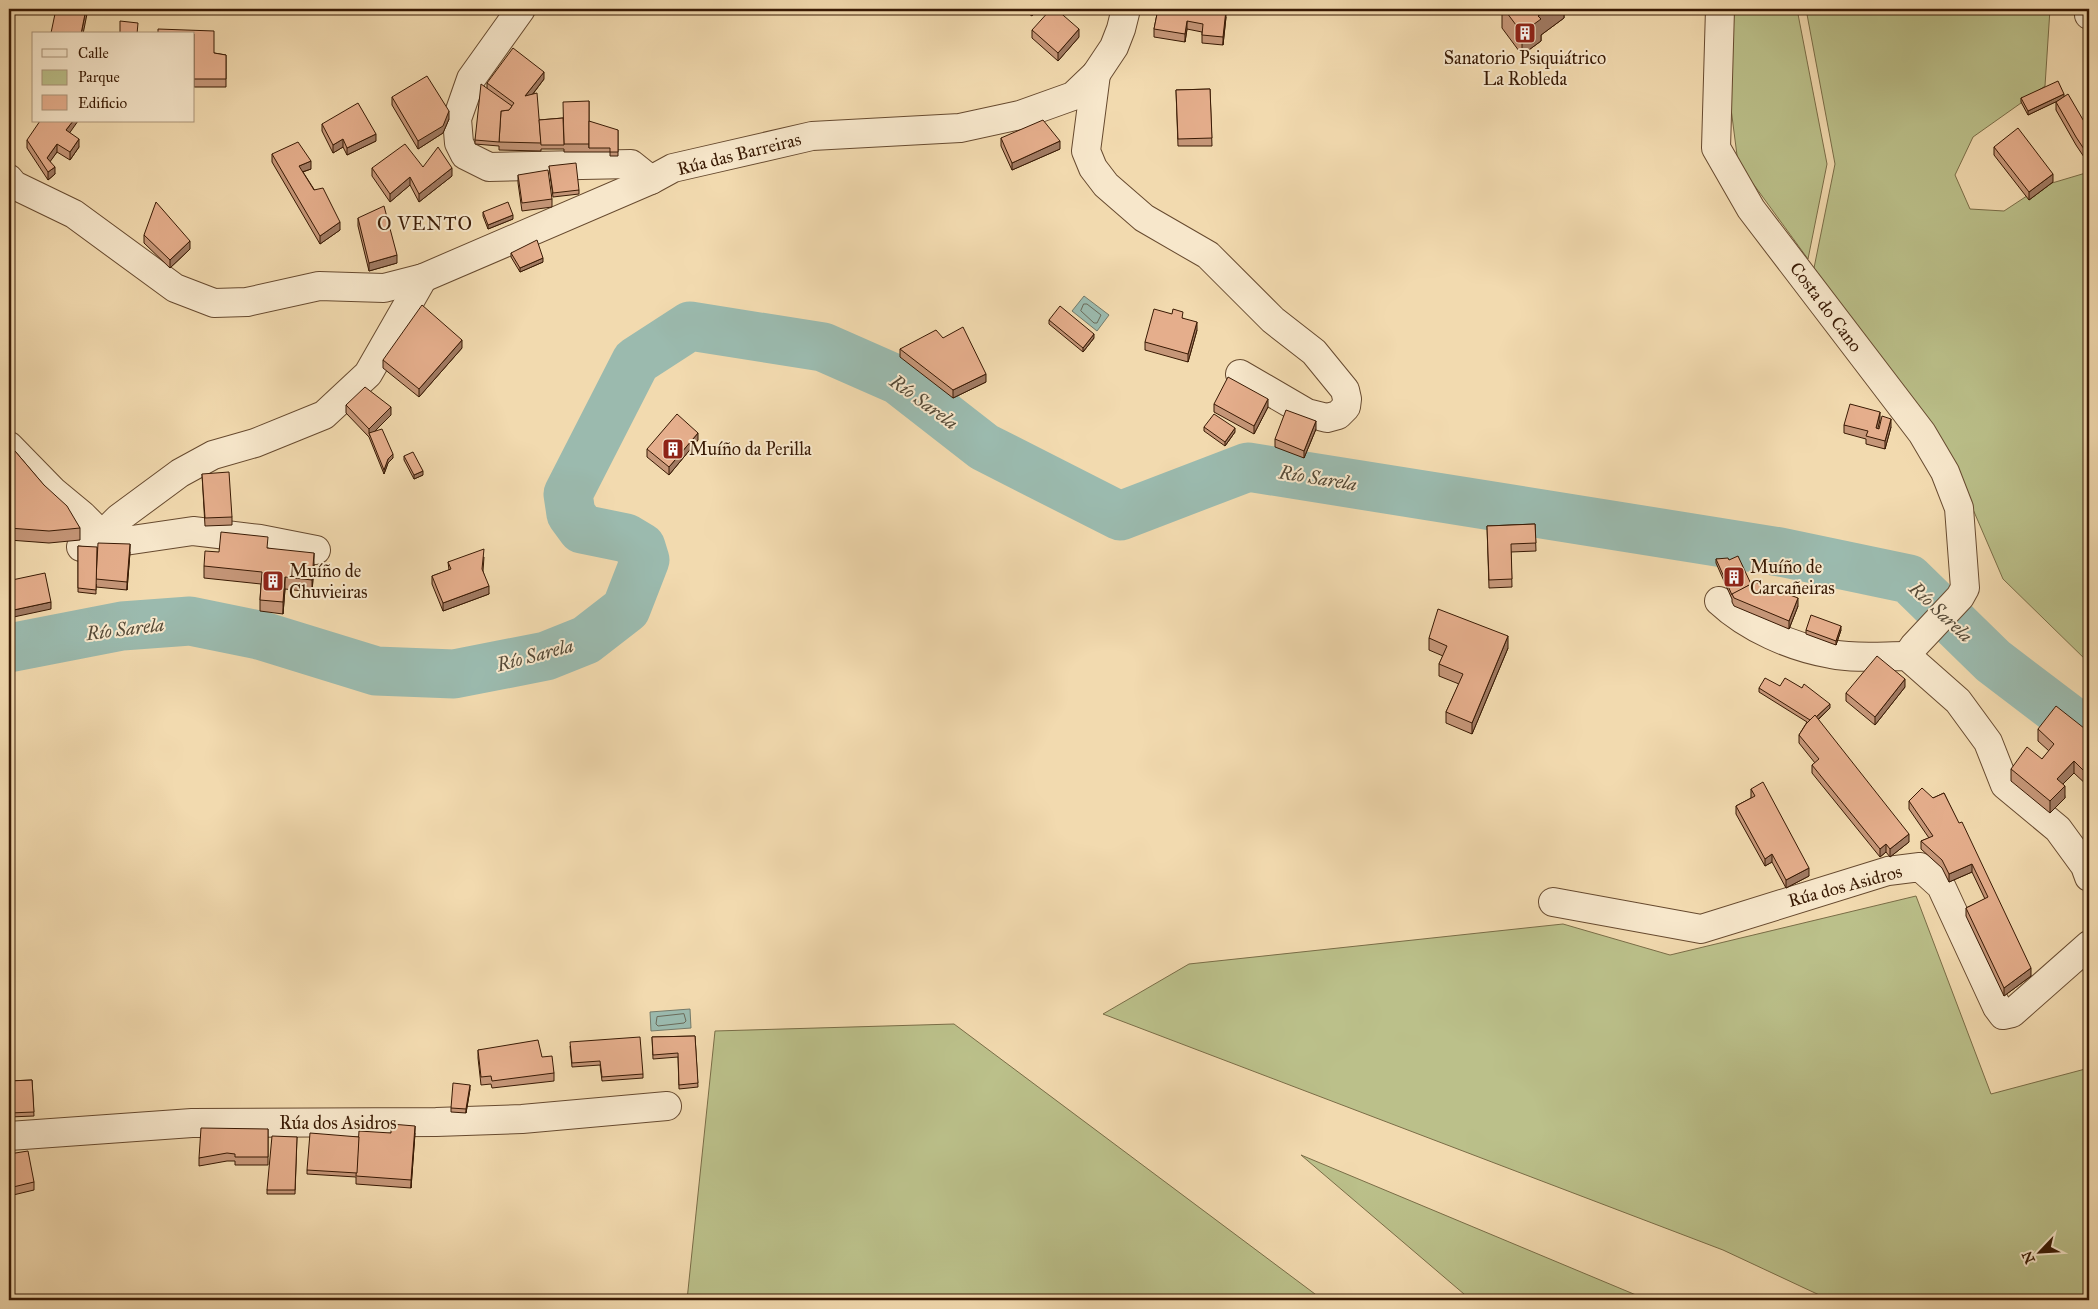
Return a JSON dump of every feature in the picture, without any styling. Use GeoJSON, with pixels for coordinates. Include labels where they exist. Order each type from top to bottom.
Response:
{"type":"FeatureCollection","features":[{"type":"Feature","properties":{"kind":"street"},"geometry":{"type":"LineString","coordinates":[[521,9],[471,79],[457,119],[459,143],[466,155],[489,166],[631,164],[651,180]]}},
{"type":"Feature","properties":{"kind":"street"},"geometry":{"type":"LineString","coordinates":[[1126,9],[1122,29],[1114,47],[1096,74],[1086,151],[1093,168],[1106,184],[1144,218],[1208,255],[1273,320],[1314,352],[1345,390],[1346,407],[1338,415],[1326,418],[1307,413],[1240,374]]}},
{"type":"Feature","properties":{"kind":"street","name":"Costa do Cano"},"geometry":{"type":"LineString","coordinates":[[1720,9],[1716,148],[1751,209],[1922,433],[1945,472],[1959,508],[1966,588],[1911,651]]}},
{"type":"Feature","properties":{"kind":"street"},"geometry":{"type":"LineString","coordinates":[[2089,9],[2089,15]]}},
{"type":"Feature","properties":{"kind":"street","name":"Rúa das Barreiras"},"geometry":{"type":"LineString","coordinates":[[11,182],[74,214],[175,288],[214,303],[247,302],[319,286],[384,288],[423,278],[651,180],[673,168],[812,136],[960,128],[1020,115],[1073,96],[1096,74]]}},
{"type":"Feature","properties":{"kind":"street"},"geometry":{"type":"LineString","coordinates":[[91,541],[174,478],[213,455],[254,443],[324,415],[368,374],[423,278]]}},
{"type":"Feature","properties":{"kind":"street"},"geometry":{"type":"LineString","coordinates":[[9,446],[53,491],[82,515],[91,541]]}},
{"type":"Feature","properties":{"kind":"street"},"geometry":{"type":"LineString","coordinates":[[91,541],[125,541],[193,531],[260,539],[316,550]]}},
{"type":"Feature","properties":{"kind":"street"},"geometry":{"type":"LineString","coordinates":[[1719,601],[1732,613],[1774,636],[1802,647],[1832,655],[1911,651],[1958,701],[1988,742],[2006,785],[2058,829],[2085,866],[2089,877]]}},
{"type":"Feature","properties":{"kind":"street","name":"Rúa dos Asidros"},"geometry":{"type":"LineString","coordinates":[[1553,902],[1700,928],[1888,871],[1920,867],[1941,886],[1997,1007],[2003,1015],[2012,1013],[2089,945]]}},
{"type":"Feature","properties":{"kind":"street","name":"Rúa dos Asidros"},"geometry":{"type":"LineString","coordinates":[[9,1136],[192,1123],[436,1122],[522,1119],[667,1106]]}},
{"type":"Feature","properties":{"kind":"green space"},"geometry":{"type":"Polygon","coordinates":[[[1733,9],[1797,9],[1827,164],[1808,259],[1738,163],[1728,85],[1733,9]]]}},
{"type":"Feature","properties":{"kind":"green space"},"geometry":{"type":"Polygon","coordinates":[[[1806,9],[2050,9],[2045,86],[1973,137],[1955,175],[1970,209],[2004,211],[2042,186],[2089,172],[2089,663],[2003,579],[1950,456],[1814,268],[1835,164],[1806,9]]]}},
{"type":"Feature","properties":{"kind":"green space"},"geometry":{"type":"Polygon","coordinates":[[[1916,896],[1991,1094],[2089,1068],[2089,1300],[1830,1300],[1723,1250],[1103,1014],[1189,964],[1563,924],[1670,955],[1916,896]]]}},
{"type":"Feature","properties":{"kind":"green space"},"geometry":{"type":"Polygon","coordinates":[[[954,1024],[1323,1300],[687,1300],[715,1031],[954,1024]]]}},
{"type":"Feature","properties":{"kind":"green space"},"geometry":{"type":"Polygon","coordinates":[[[1301,1155],[1648,1300],[1471,1300],[1301,1155]]]}},
{"type":"Feature","properties":{"kind":"water"},"geometry":{"type":"Polygon","coordinates":[[[1084,296],[1109,315],[1097,331],[1072,311],[1084,296]]]}},
{"type":"Feature","properties":{"kind":"water"},"geometry":{"type":"Polygon","coordinates":[[[690,1009],[691,1028],[651,1031],[650,1012],[690,1009]]]}},
{"type":"Feature","properties":{"kind":"building"},"geometry":{"type":"Polygon","coordinates":[[[56,9],[86,9],[81,32],[51,32],[56,9]]]}},
{"type":"Feature","properties":{"kind":"building"},"geometry":{"type":"Polygon","coordinates":[[[1051,9],[1056,9],[1079,29],[1058,53],[1032,30],[1051,9]]]}},
{"type":"Feature","properties":{"kind":"building"},"geometry":{"type":"Polygon","coordinates":[[[1158,9],[1226,10],[1223,37],[1202,35],[1203,24],[1187,21],[1185,34],[1154,29],[1158,9]]]}},
{"type":"Feature","properties":{"kind":"building"},"geometry":{"type":"Polygon","coordinates":[[[1504,9],[1547,9],[1538,16],[1541,19],[1522,33],[1504,9]]]}},
{"type":"Feature","properties":{"kind":"building"},"geometry":{"type":"Polygon","coordinates":[[[120,21],[138,23],[137,32],[120,32],[120,21]]]}},
{"type":"Feature","properties":{"kind":"building"},"geometry":{"type":"Polygon","coordinates":[[[158,29],[214,31],[214,53],[226,55],[226,79],[195,79],[195,32],[158,32],[158,29]]]}},
{"type":"Feature","properties":{"kind":"building"},"geometry":{"type":"Polygon","coordinates":[[[513,48],[544,72],[525,96],[537,93],[541,143],[499,142],[501,111],[509,110],[514,103],[487,83],[513,48]]]}},
{"type":"Feature","properties":{"kind":"building"},"geometry":{"type":"Polygon","coordinates":[[[427,76],[449,111],[443,126],[418,141],[392,97],[427,76]]]}},
{"type":"Feature","properties":{"kind":"building"},"geometry":{"type":"Polygon","coordinates":[[[2058,81],[2064,94],[2028,111],[2021,98],[2058,81]]]}},
{"type":"Feature","properties":{"kind":"building"},"geometry":{"type":"Polygon","coordinates":[[[481,84],[512,106],[509,110],[501,111],[499,142],[475,140],[481,84]]]}},
{"type":"Feature","properties":{"kind":"building"},"geometry":{"type":"Polygon","coordinates":[[[1210,89],[1212,138],[1178,139],[1176,90],[1210,89]]]}},
{"type":"Feature","properties":{"kind":"building"},"geometry":{"type":"Polygon","coordinates":[[[2068,94],[2089,130],[2089,155],[2076,137],[2056,102],[2068,94]]]}},
{"type":"Feature","properties":{"kind":"building"},"geometry":{"type":"Polygon","coordinates":[[[589,101],[589,144],[564,144],[563,102],[589,101]]]}},
{"type":"Feature","properties":{"kind":"building"},"geometry":{"type":"Polygon","coordinates":[[[358,103],[376,134],[347,148],[343,139],[333,145],[322,124],[358,103]]]}},
{"type":"Feature","properties":{"kind":"building"},"geometry":{"type":"Polygon","coordinates":[[[563,118],[564,145],[541,145],[539,120],[563,118]]]}},
{"type":"Feature","properties":{"kind":"building"},"geometry":{"type":"Polygon","coordinates":[[[1043,120],[1060,141],[1012,163],[1001,138],[1043,120]]]}},
{"type":"Feature","properties":{"kind":"building"},"geometry":{"type":"Polygon","coordinates":[[[589,121],[618,130],[618,152],[610,152],[610,148],[589,148],[589,121]]]}},
{"type":"Feature","properties":{"kind":"building"},"geometry":{"type":"Polygon","coordinates":[[[39,122],[72,122],[66,130],[79,139],[70,152],[57,144],[47,158],[55,167],[48,172],[27,140],[39,122]]]}},
{"type":"Feature","properties":{"kind":"building"},"geometry":{"type":"Polygon","coordinates":[[[2018,128],[2053,174],[2029,192],[1994,147],[2018,128]]]}},
{"type":"Feature","properties":{"kind":"building"},"geometry":{"type":"Polygon","coordinates":[[[298,142],[311,161],[299,166],[314,190],[323,188],[340,222],[320,236],[272,154],[298,142]]]}},
{"type":"Feature","properties":{"kind":"building"},"geometry":{"type":"Polygon","coordinates":[[[405,144],[423,167],[438,147],[452,168],[419,194],[410,177],[390,194],[372,168],[405,144]]]}},
{"type":"Feature","properties":{"kind":"building"},"geometry":{"type":"Polygon","coordinates":[[[576,163],[579,190],[553,193],[549,166],[576,163]]]}},
{"type":"Feature","properties":{"kind":"building"},"geometry":{"type":"Polygon","coordinates":[[[548,170],[552,199],[522,203],[518,175],[548,170]]]}},
{"type":"Feature","properties":{"kind":"building"},"geometry":{"type":"Polygon","coordinates":[[[156,202],[190,241],[170,260],[144,235],[156,202]]]}},
{"type":"Feature","properties":{"kind":"building"},"geometry":{"type":"Polygon","coordinates":[[[508,202],[513,215],[488,225],[483,212],[508,202]]]}},
{"type":"Feature","properties":{"kind":"building"},"geometry":{"type":"Polygon","coordinates":[[[384,206],[397,255],[369,263],[358,218],[384,206]]]}},
{"type":"Feature","properties":{"kind":"building"},"geometry":{"type":"Polygon","coordinates":[[[537,240],[543,258],[520,268],[511,253],[537,240]]]}},
{"type":"Feature","properties":{"kind":"building"},"geometry":{"type":"Polygon","coordinates":[[[422,305],[462,340],[419,389],[383,360],[422,305]]]}},
{"type":"Feature","properties":{"kind":"building"},"geometry":{"type":"Polygon","coordinates":[[[1060,306],[1094,334],[1083,348],[1049,320],[1060,306]]]}},
{"type":"Feature","properties":{"kind":"building"},"geometry":{"type":"Polygon","coordinates":[[[1154,309],[1172,314],[1173,309],[1183,312],[1182,318],[1197,322],[1188,354],[1145,342],[1154,309]]]}},
{"type":"Feature","properties":{"kind":"building"},"geometry":{"type":"Polygon","coordinates":[[[963,327],[986,374],[953,390],[900,349],[936,330],[943,338],[963,327]]]}},
{"type":"Feature","properties":{"kind":"building"},"geometry":{"type":"Polygon","coordinates":[[[1228,377],[1268,399],[1254,426],[1214,404],[1228,377]]]}},
{"type":"Feature","properties":{"kind":"building"},"geometry":{"type":"Polygon","coordinates":[[[365,387],[391,407],[369,429],[346,405],[365,387]]]}},
{"type":"Feature","properties":{"kind":"building"},"geometry":{"type":"Polygon","coordinates":[[[1850,404],[1880,412],[1876,428],[1879,429],[1882,416],[1891,419],[1885,441],[1866,436],[1868,431],[1844,425],[1850,404]]]}},
{"type":"Feature","properties":{"kind":"building"},"geometry":{"type":"Polygon","coordinates":[[[1286,410],[1316,421],[1304,451],[1275,439],[1286,410]]]}},
{"type":"Feature","properties":{"kind":"building","name":"Muíño da Perilla"},"geometry":{"type":"Polygon","coordinates":[[[677,414],[698,433],[669,467],[647,449],[677,414]]]}},
{"type":"Feature","properties":{"kind":"building"},"geometry":{"type":"Polygon","coordinates":[[[1214,414],[1235,428],[1225,442],[1204,427],[1214,414]]]}},
{"type":"Feature","properties":{"kind":"building"},"geometry":{"type":"Polygon","coordinates":[[[382,429],[393,454],[388,459],[384,470],[369,433],[382,429]]]}},
{"type":"Feature","properties":{"kind":"building"},"geometry":{"type":"Polygon","coordinates":[[[9,444],[44,485],[67,506],[80,528],[49,531],[9,528],[9,444]]]}},
{"type":"Feature","properties":{"kind":"building"},"geometry":{"type":"Polygon","coordinates":[[[413,452],[423,471],[414,475],[404,456],[413,452]]]}},
{"type":"Feature","properties":{"kind":"building"},"geometry":{"type":"Polygon","coordinates":[[[229,472],[232,517],[205,518],[202,474],[229,472]]]}},
{"type":"Feature","properties":{"kind":"building"},"geometry":{"type":"Polygon","coordinates":[[[1535,524],[1536,543],[1511,544],[1512,579],[1489,580],[1487,526],[1535,524]]]}},
{"type":"Feature","properties":{"kind":"building","name":"Muíño de Chuvieiras"},"geometry":{"type":"Polygon","coordinates":[[[221,532],[268,537],[267,548],[314,553],[312,580],[285,577],[283,602],[260,600],[262,572],[204,566],[205,551],[219,552],[221,532]]]}},
{"type":"Feature","properties":{"kind":"building"},"geometry":{"type":"Polygon","coordinates":[[[98,543],[130,544],[127,582],[96,579],[98,543]]]}},
{"type":"Feature","properties":{"kind":"building"},"geometry":{"type":"Polygon","coordinates":[[[78,546],[97,547],[96,590],[78,588],[78,546]]]}},
{"type":"Feature","properties":{"kind":"building"},"geometry":{"type":"Polygon","coordinates":[[[484,549],[482,569],[489,586],[443,603],[432,576],[451,569],[448,562],[484,549]]]}},
{"type":"Feature","properties":{"kind":"building","name":"Muíño de Carcañeiras"},"geometry":{"type":"Polygon","coordinates":[[[1738,556],[1751,584],[1732,595],[1716,559],[1728,558],[1729,560],[1738,556]]]}},
{"type":"Feature","properties":{"kind":"building"},"geometry":{"type":"Polygon","coordinates":[[[9,567],[12,580],[45,573],[51,602],[9,611],[9,567]]]}},
{"type":"Feature","properties":{"kind":"building"},"geometry":{"type":"Polygon","coordinates":[[[1755,582],[1798,598],[1789,621],[1734,598],[1732,594],[1755,582]]]}},
{"type":"Feature","properties":{"kind":"building"},"geometry":{"type":"Polygon","coordinates":[[[1438,609],[1508,636],[1472,723],[1446,712],[1463,674],[1439,664],[1447,646],[1429,638],[1438,609]]]}},
{"type":"Feature","properties":{"kind":"building"},"geometry":{"type":"Polygon","coordinates":[[[1811,615],[1841,626],[1836,641],[1806,630],[1811,615]]]}},
{"type":"Feature","properties":{"kind":"building"},"geometry":{"type":"Polygon","coordinates":[[[1877,656],[1905,679],[1875,717],[1846,693],[1877,656]]]}},
{"type":"Feature","properties":{"kind":"building"},"geometry":{"type":"Polygon","coordinates":[[[1765,678],[1780,686],[1785,678],[1802,688],[1804,684],[1830,704],[1810,720],[1759,688],[1765,678]]]}},
{"type":"Feature","properties":{"kind":"building"},"geometry":{"type":"Polygon","coordinates":[[[2056,706],[2089,732],[2089,776],[2074,761],[2057,779],[2065,786],[2050,801],[2011,769],[2027,747],[2042,759],[2054,744],[2038,729],[2056,706]]]}},
{"type":"Feature","properties":{"kind":"building"},"geometry":{"type":"Polygon","coordinates":[[[1815,715],[1909,834],[1890,849],[1886,844],[1880,849],[1812,765],[1819,759],[1799,735],[1815,715]]]}},
{"type":"Feature","properties":{"kind":"building"},"geometry":{"type":"Polygon","coordinates":[[[1763,782],[1809,868],[1786,880],[1772,854],[1765,859],[1736,806],[1755,796],[1751,789],[1763,782]]]}},
{"type":"Feature","properties":{"kind":"building"},"geometry":{"type":"Polygon","coordinates":[[[1922,788],[1933,798],[1944,793],[1959,823],[1962,822],[2031,968],[2004,988],[1966,908],[1988,897],[1972,864],[1949,874],[1942,860],[1921,841],[1933,836],[1909,801],[1922,788]]]}},
{"type":"Feature","properties":{"kind":"building"},"geometry":{"type":"Polygon","coordinates":[[[695,1036],[698,1083],[679,1085],[678,1053],[653,1055],[652,1037],[695,1036]]]}},
{"type":"Feature","properties":{"kind":"building"},"geometry":{"type":"Polygon","coordinates":[[[640,1037],[643,1074],[602,1077],[600,1061],[572,1063],[570,1042],[640,1037]]]}},
{"type":"Feature","properties":{"kind":"building"},"geometry":{"type":"Polygon","coordinates":[[[538,1040],[542,1057],[552,1056],[554,1073],[492,1081],[491,1076],[481,1077],[478,1050],[538,1040]]]}},
{"type":"Feature","properties":{"kind":"building"},"geometry":{"type":"Polygon","coordinates":[[[32,1080],[34,1112],[9,1113],[9,1081],[32,1080]]]}},
{"type":"Feature","properties":{"kind":"building"},"geometry":{"type":"Polygon","coordinates":[[[453,1083],[470,1085],[466,1109],[451,1108],[453,1083]]]}},
{"type":"Feature","properties":{"kind":"building"},"geometry":{"type":"Polygon","coordinates":[[[391,1124],[415,1126],[411,1180],[356,1176],[359,1131],[391,1133],[391,1124]]]}},
{"type":"Feature","properties":{"kind":"building"},"geometry":{"type":"Polygon","coordinates":[[[201,1128],[268,1129],[268,1157],[235,1157],[235,1154],[227,1153],[199,1158],[201,1128]]]}},
{"type":"Feature","properties":{"kind":"building"},"geometry":{"type":"Polygon","coordinates":[[[310,1133],[359,1137],[357,1173],[307,1170],[310,1133]]]}},
{"type":"Feature","properties":{"kind":"building"},"geometry":{"type":"Polygon","coordinates":[[[272,1136],[297,1137],[295,1190],[267,1190],[272,1136]]]}},
{"type":"Feature","properties":{"kind":"building"},"geometry":{"type":"Polygon","coordinates":[[[28,1151],[34,1182],[9,1188],[9,1154],[28,1151]]]}},
{"type":"Feature","properties":{"kind":"waterway","name":"Río Sarela"},"geometry":{"type":"LineString","coordinates":[[9,648],[122,626],[190,621],[259,635],[376,671],[454,674],[546,656],[586,640],[626,609],[645,560],[641,547],[626,538],[582,529],[571,514],[568,494],[636,361],[690,326],[823,347],[898,380],[984,447],[1120,516],[1248,467],[1780,552],[1909,579],[1993,661],[2089,734]]}},
{"type":"Feature","properties":{"kind":"place","name":"Sanatorio Psiquiátrico La Robleda"},"geometry":{"type":"Point","coordinates":[1525,33]}},
{"type":"Feature","properties":{"kind":"place","name":"Muíño da Perilla"},"geometry":{"type":"Point","coordinates":[673,449]}},
{"type":"Feature","properties":{"kind":"place","name":"Muíño de Carcañeiras"},"geometry":{"type":"Point","coordinates":[1734,577]}},
{"type":"Feature","properties":{"kind":"place","name":"Muíño de Chuvieiras"},"geometry":{"type":"Point","coordinates":[273,581]}},
{"type":"Feature","properties":{"kind":"district","name":"O VENTO"},"geometry":{"type":"Point","coordinates":[425,223]}}]}
